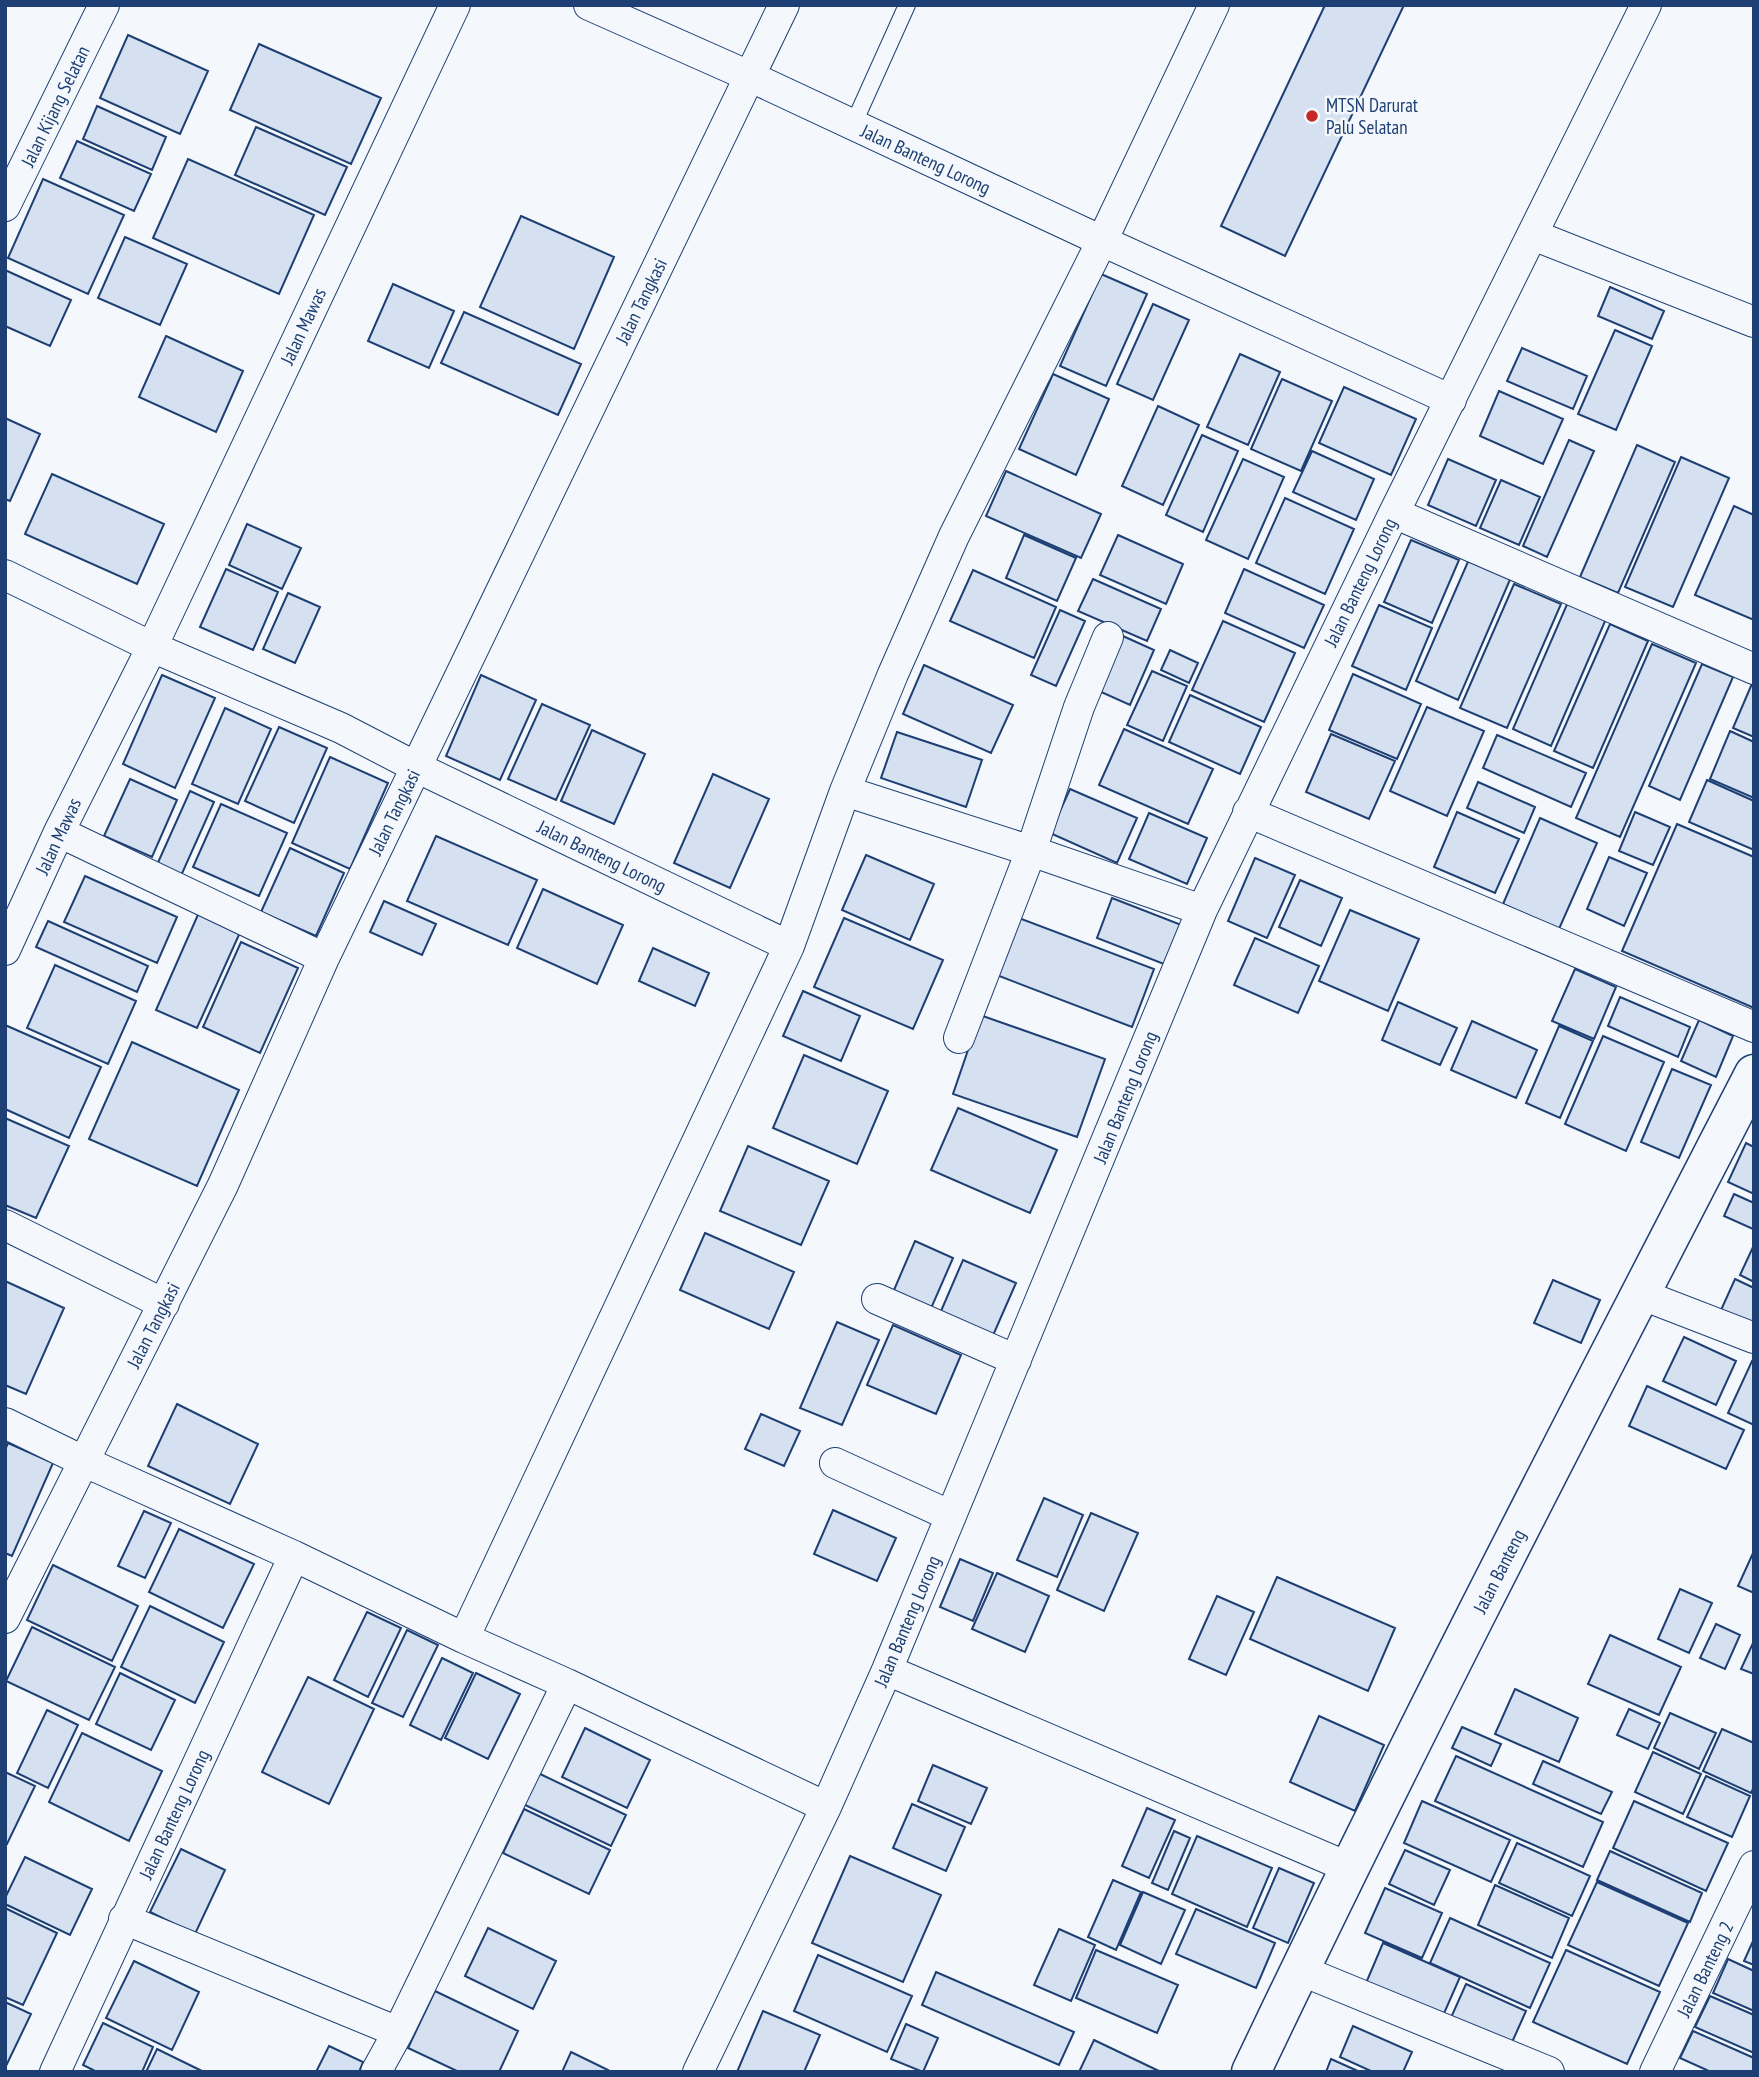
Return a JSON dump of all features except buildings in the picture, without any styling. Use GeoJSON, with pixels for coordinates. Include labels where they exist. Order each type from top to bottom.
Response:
{"type":"FeatureCollection","features":[{"type":"Feature","properties":{"kind":"street","name":"Jalan Kijang Selatan"},"geometry":{"type":"LineString","coordinates":[[5,206],[104,5]]}},
{"type":"Feature","properties":{"kind":"street","name":"Jalan Mawas"},"geometry":{"type":"LineString","coordinates":[[5,950],[59,832],[152,647],[455,5]]}},
{"type":"Feature","properties":{"kind":"street"},"geometry":{"type":"LineString","coordinates":[[589,5],[749,76]]}},
{"type":"Feature","properties":{"kind":"street","name":"Jalan Tangkasi"},"geometry":{"type":"LineString","coordinates":[[5,1618],[223,1185],[324,958],[784,5]]}},
{"type":"Feature","properties":{"kind":"street"},"geometry":{"type":"LineString","coordinates":[[464,1638],[789,946],[845,791],[954,536],[1102,241],[1214,5]]}},
{"type":"Feature","properties":{"kind":"street","name":"Jalan Banteng Lorong"},"geometry":{"type":"LineString","coordinates":[[698,2072],[826,1807],[887,1670],[1202,910],[1394,513],[1646,5]]}},
{"type":"Feature","properties":{"kind":"street","name":"Jalan Banteng Lorong"},"geometry":{"type":"LineString","coordinates":[[749,76],[1451,400]]}},
{"type":"Feature","properties":{"kind":"street"},"geometry":{"type":"LineString","coordinates":[[1532,235],[1754,322]]}},
{"type":"Feature","properties":{"kind":"street"},"geometry":{"type":"LineString","coordinates":[[1394,513],[1754,668]]}},
{"type":"Feature","properties":{"kind":"street"},"geometry":{"type":"LineString","coordinates":[[5,575],[152,647],[341,728],[416,766]]}},
{"type":"Feature","properties":{"kind":"street"},"geometry":{"type":"LineString","coordinates":[[959,1038],[1031,851],[1079,707],[1108,637]]}},
{"type":"Feature","properties":{"kind":"street","name":"Jalan Banteng Lorong"},"geometry":{"type":"LineString","coordinates":[[416,766],[789,946]]}},
{"type":"Feature","properties":{"kind":"street"},"geometry":{"type":"LineString","coordinates":[[845,791],[1202,910]]}},
{"type":"Feature","properties":{"kind":"street"},"geometry":{"type":"LineString","coordinates":[[1248,812],[1754,1027]]}},
{"type":"Feature","properties":{"kind":"street"},"geometry":{"type":"LineString","coordinates":[[59,832],[324,958]]}},
{"type":"Feature","properties":{"kind":"street","name":"Jalan Banteng"},"geometry":{"type":"LineString","coordinates":[[1251,2072],[1538,1493],[1754,1074]]}},
{"type":"Feature","properties":{"kind":"street"},"geometry":{"type":"LineString","coordinates":[[5,1226],[164,1304]]}},
{"type":"Feature","properties":{"kind":"street"},"geometry":{"type":"LineString","coordinates":[[1640,1294],[1754,1338]]}},
{"type":"Feature","properties":{"kind":"street"},"geometry":{"type":"LineString","coordinates":[[877,1299],[1016,1360]]}},
{"type":"Feature","properties":{"kind":"street"},"geometry":{"type":"LineString","coordinates":[[5,1423],[85,1462],[295,1556],[826,1807]]}},
{"type":"Feature","properties":{"kind":"street"},"geometry":{"type":"LineString","coordinates":[[835,1463],[951,1516]]}},
{"type":"Feature","properties":{"kind":"street","name":"Jalan Banteng Lorong"},"geometry":{"type":"LineString","coordinates":[[55,2072],[295,1556]]}},
{"type":"Feature","properties":{"kind":"street"},"geometry":{"type":"LineString","coordinates":[[887,1670],[1350,1868]]}},
{"type":"Feature","properties":{"kind":"street"},"geometry":{"type":"LineString","coordinates":[[376,2072],[398,2032],[566,1684]]}},
{"type":"Feature","properties":{"kind":"street","name":"Jalan Banteng 2"},"geometry":{"type":"LineString","coordinates":[[1655,2072],[1754,1866]]}},
{"type":"Feature","properties":{"kind":"street"},"geometry":{"type":"LineString","coordinates":[[124,1919],[398,2032]]}},
{"type":"Feature","properties":{"kind":"street"},"geometry":{"type":"LineString","coordinates":[[1300,1970],[1549,2072]]}},
{"type":"Feature","properties":{"kind":"lane"},"geometry":{"type":"LineString","coordinates":[[853,125],[907,5]]}},
{"type":"Feature","properties":{"kind":"place","name":"MTSN Darurat Palu Selatan"},"geometry":{"type":"Point","coordinates":[1312,116]}}]}
